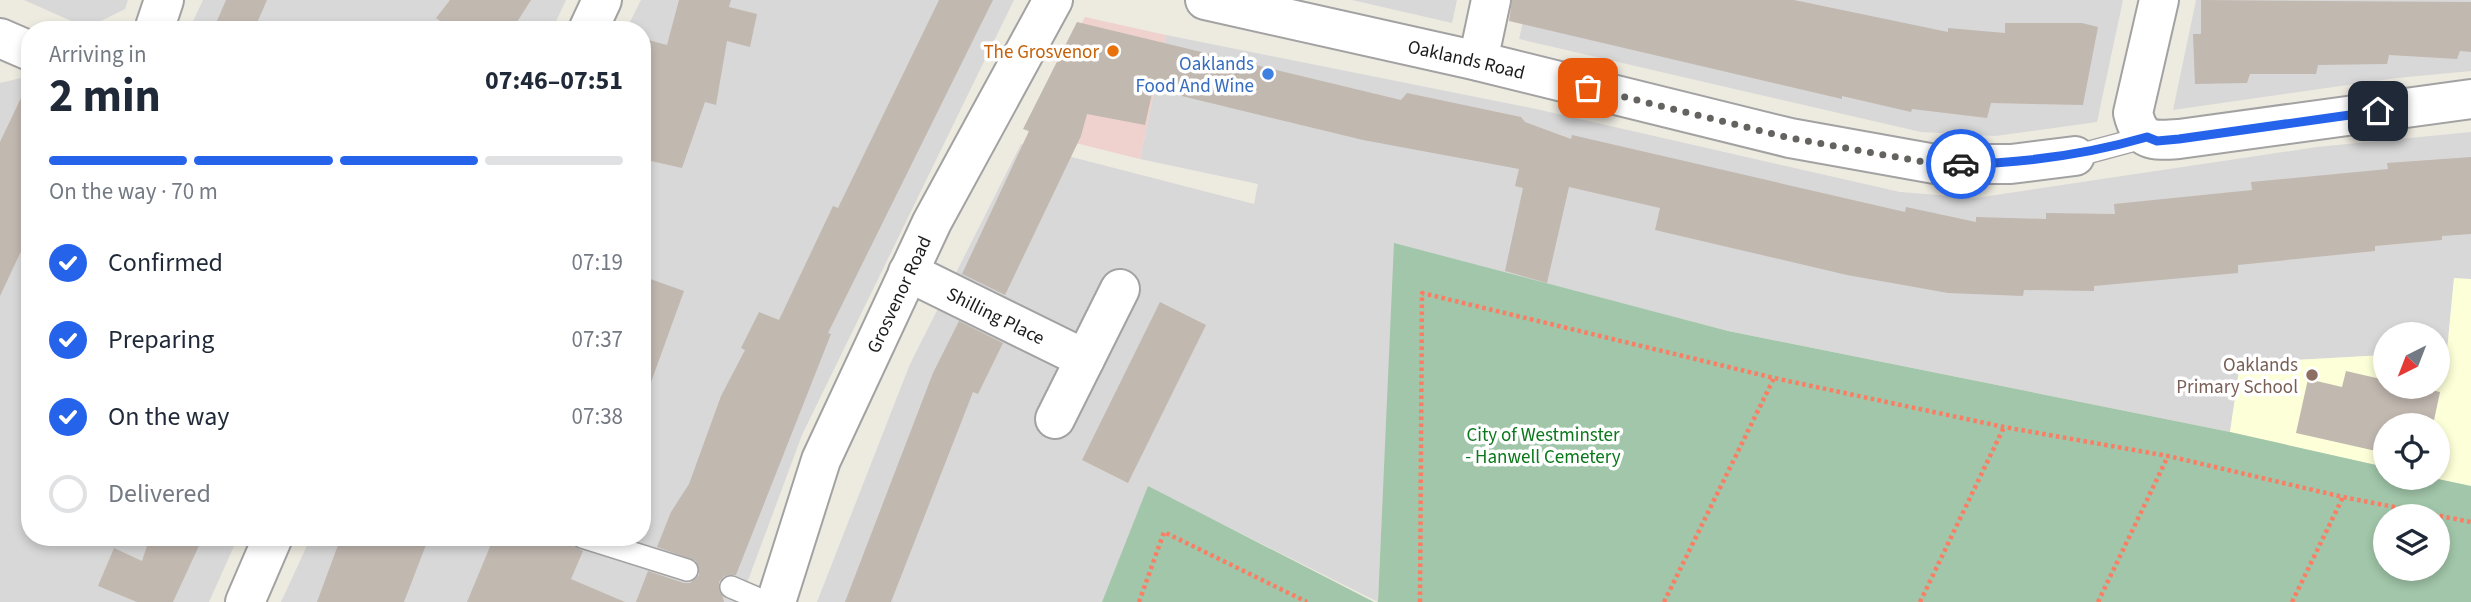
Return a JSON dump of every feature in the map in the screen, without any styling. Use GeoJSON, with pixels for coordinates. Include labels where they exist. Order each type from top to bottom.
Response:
{"type":"FeatureCollection","features":[{"type":"Feature","properties":{"kind":"street"},"geometry":{"type":"LineString","coordinates":[[157,21],[164,0]]}},
{"type":"Feature","properties":{"kind":"street"},"geometry":{"type":"LineString","coordinates":[[592,21],[603,0]]}},
{"type":"Feature","properties":{"kind":"street","name":"Grosvenor Road"},"geometry":{"type":"LineString","coordinates":[[776,602],[821,460],[932,222],[1053,0]]}},
{"type":"Feature","properties":{"kind":"street","name":"Oaklands Road"},"geometry":{"type":"LineString","coordinates":[[1205,0],[1478,61],[1790,138],[1935,164],[2011,163],[2075,156]]}},
{"type":"Feature","properties":{"kind":"street"},"geometry":{"type":"LineString","coordinates":[[1478,61],[1491,0]]}},
{"type":"Feature","properties":{"kind":"street"},"geometry":{"type":"LineString","coordinates":[[2147,137],[2137,130],[2133,113],[2159,0]]}},
{"type":"Feature","properties":{"kind":"street"},"geometry":{"type":"LineString","coordinates":[[0,38],[21,47]]}},
{"type":"Feature","properties":{"kind":"street","name":"Oaklands Road"},"geometry":{"type":"LineString","coordinates":[[2147,137],[2157,141],[2179,139],[2471,99]]}},
{"type":"Feature","properties":{"kind":"street","name":"Shilling Place"},"geometry":{"type":"LineString","coordinates":[[908,272],[1085,359]]}},
{"type":"Feature","properties":{"kind":"street"},"geometry":{"type":"LineString","coordinates":[[1055,419],[1120,289]]}},
{"type":"Feature","properties":{"kind":"street"},"geometry":{"type":"LineString","coordinates":[[245,602],[270,546]]}},
{"type":"Feature","properties":{"kind":"lane","name":"Oaklands Road"},"geometry":{"type":"LineString","coordinates":[[2075,156],[2147,137]]}},
{"type":"Feature","properties":{"kind":"lane"},"geometry":{"type":"LineString","coordinates":[[605,546],[687,570]]}},
{"type":"Feature","properties":{"kind":"lane"},"geometry":{"type":"LineString","coordinates":[[731,587],[766,602]]}},
{"type":"Feature","properties":{"kind":"path"},"geometry":{"type":"LineString","coordinates":[[1420,602],[1423,293],[1774,378],[2004,427],[2168,456],[2343,498],[2471,522]]}},
{"type":"Feature","properties":{"kind":"path"},"geometry":{"type":"LineString","coordinates":[[1664,602],[1774,378]]}},
{"type":"Feature","properties":{"kind":"path"},"geometry":{"type":"LineString","coordinates":[[1920,602],[2004,427]]}},
{"type":"Feature","properties":{"kind":"path"},"geometry":{"type":"LineString","coordinates":[[2098,602],[2168,456]]}},
{"type":"Feature","properties":{"kind":"path"},"geometry":{"type":"LineString","coordinates":[[2292,602],[2343,498]]}},
{"type":"Feature","properties":{"kind":"path"},"geometry":{"type":"LineString","coordinates":[[1139,602],[1164,532],[1307,602]]}},
{"type":"Feature","properties":{"kind":"shaded area"},"geometry":{"type":"Polygon","coordinates":[[[24,0],[128,0],[125,9],[101,21],[71,21],[24,0]]]}},
{"type":"Feature","properties":{"kind":"shaded area"},"geometry":{"type":"Polygon","coordinates":[[[203,0],[566,0],[556,21],[193,21],[203,0]]]}},
{"type":"Feature","properties":{"kind":"shaded area"},"geometry":{"type":"Polygon","coordinates":[[[641,0],[1014,0],[802,435],[740,602],[281,602],[307,546],[651,546],[651,21],[630,21],[641,0]]]}},
{"type":"Feature","properties":{"kind":"shaded area"},"geometry":{"type":"Polygon","coordinates":[[[1352,0],[1457,0],[1452,23],[1352,0]]]}},
{"type":"Feature","properties":{"kind":"shaded area"},"geometry":{"type":"Polygon","coordinates":[[[1528,0],[2123,0],[2097,122],[1995,136],[1921,132],[1519,39],[1528,0]]]}},
{"type":"Feature","properties":{"kind":"shaded area"},"geometry":{"type":"Polygon","coordinates":[[[2196,0],[2471,0],[2471,71],[2397,78],[2173,110],[2196,0]]]}},
{"type":"Feature","properties":{"kind":"shaded area"},"geometry":{"type":"Polygon","coordinates":[[[1085,17],[1166,35],[1140,159],[1027,131],[1085,17]]]}},
{"type":"Feature","properties":{"kind":"shaded area"},"geometry":{"type":"Polygon","coordinates":[[[1166,35],[1536,109],[1900,192],[1976,198],[2317,147],[2471,132],[2471,279],[2454,279],[2450,322],[2373,322],[2373,356],[2241,363],[2230,432],[1728,331],[1395,244],[1378,602],[1148,487],[1102,602],[817,602],[910,364],[1021,144],[1254,204],[1258,184],[1140,159],[1166,35]]]}},
{"type":"Feature","properties":{"kind":"shaded area"},"geometry":{"type":"Polygon","coordinates":[[[21,78],[21,546],[234,546],[209,602],[0,602],[0,83],[21,78]]]}},
{"type":"Feature","properties":{"kind":"shaded area","name":"Oaklands Primary School"},"geometry":{"type":"Polygon","coordinates":[[[2454,278],[2471,279],[2471,486],[2450,482],[2450,413],[2373,413],[2373,464],[2230,432],[2240,363],[2373,356],[2373,399],[2450,399],[2450,322],[2454,278]]]}},
{"type":"Feature","properties":{"kind":"green space","name":"City of Westminster - Hanwell Cemetery"},"geometry":{"type":"Polygon","coordinates":[[[1394,243],[1728,331],[2230,432],[2373,464],[2373,490],[2450,490],[2450,482],[2471,486],[2471,602],[1378,602],[1394,243]]]}},
{"type":"Feature","properties":{"kind":"green space"},"geometry":{"type":"Polygon","coordinates":[[[1148,486],[1374,602],[1102,602],[1148,486]]]}},
{"type":"Feature","properties":{"kind":"building"},"geometry":{"type":"Polygon","coordinates":[[[226,0],[267,0],[258,21],[217,21],[226,0]]]}},
{"type":"Feature","properties":{"kind":"building"},"geometry":{"type":"Polygon","coordinates":[[[450,0],[531,0],[518,21],[440,21],[436,18],[450,0]]]}},
{"type":"Feature","properties":{"kind":"building"},"geometry":{"type":"Polygon","coordinates":[[[679,0],[731,0],[729,7],[757,14],[750,47],[727,41],[716,105],[705,102],[682,168],[651,161],[651,41],[667,45],[679,0]]]}},
{"type":"Feature","properties":{"kind":"building"},"geometry":{"type":"Polygon","coordinates":[[[939,0],[993,0],[828,333],[831,334],[736,575],[724,576],[719,582],[724,602],[636,602],[648,571],[684,583],[690,583],[699,575],[696,561],[657,547],[671,512],[689,484],[721,396],[745,350],[741,348],[759,312],[779,320],[833,206],[838,208],[939,0]]]}},
{"type":"Feature","properties":{"kind":"building"},"geometry":{"type":"Polygon","coordinates":[[[1512,0],[1794,0],[1948,32],[1948,28],[2005,33],[2005,23],[2082,23],[2098,27],[2083,105],[1991,103],[1987,118],[1912,109],[1911,112],[1842,96],[1842,99],[1509,21],[1512,0]]]}},
{"type":"Feature","properties":{"kind":"building"},"geometry":{"type":"Polygon","coordinates":[[[2201,0],[2471,2],[2471,52],[2460,51],[2457,59],[2389,55],[2387,64],[2318,65],[2316,74],[2250,74],[2247,83],[2195,84],[2193,34],[2201,34],[2201,0]]]}},
{"type":"Feature","properties":{"kind":"building"},"geometry":{"type":"Polygon","coordinates":[[[1077,22],[1401,100],[1407,93],[1521,117],[1525,122],[1571,139],[1572,135],[1905,212],[1906,207],[1976,222],[1976,217],[2046,219],[2046,213],[2115,214],[2114,204],[2252,190],[2251,182],[2388,169],[2387,163],[2471,157],[2471,234],[2442,236],[2442,240],[2375,246],[2375,251],[2238,265],[2238,273],[2094,286],[2094,291],[2024,290],[2023,296],[1948,293],[1847,275],[1655,230],[1660,208],[1569,187],[1547,283],[1505,271],[1523,188],[1515,186],[1519,169],[1363,140],[1153,89],[1145,125],[1087,114],[1081,136],[1005,295],[962,274],[1029,131],[1023,129],[1077,22]]]}},
{"type":"Feature","properties":{"kind":"building"},"geometry":{"type":"Polygon","coordinates":[[[21,98],[21,251],[0,296],[0,142],[21,98]]]}},
{"type":"Feature","properties":{"kind":"building"},"geometry":{"type":"Polygon","coordinates":[[[651,279],[684,291],[651,382],[651,279]]]}},
{"type":"Feature","properties":{"kind":"building"},"geometry":{"type":"Polygon","coordinates":[[[1160,302],[1206,325],[1128,483],[1082,460],[1160,302]]]}},
{"type":"Feature","properties":{"kind":"building"},"geometry":{"type":"Polygon","coordinates":[[[959,321],[1003,343],[978,394],[973,392],[891,602],[845,602],[933,373],[959,321]]]}},
{"type":"Feature","properties":{"kind":"building"},"geometry":{"type":"Polygon","coordinates":[[[2346,371],[2373,377],[2373,399],[2439,399],[2436,413],[2373,413],[2373,450],[2296,433],[2308,379],[2342,387],[2346,371]]]}},
{"type":"Feature","properties":{"kind":"building"},"geometry":{"type":"Polygon","coordinates":[[[147,546],[199,546],[173,602],[137,602],[98,586],[114,548],[142,561],[147,546]]]}},
{"type":"Feature","properties":{"kind":"building"},"geometry":{"type":"Polygon","coordinates":[[[338,546],[426,546],[404,602],[317,602],[338,546]]]}},
{"type":"Feature","properties":{"kind":"building"},"geometry":{"type":"Polygon","coordinates":[[[490,546],[573,546],[583,551],[571,579],[625,602],[467,602],[490,546]]]}},
{"type":"Feature","properties":{"kind":"way so far"},"geometry":{"type":"LineString","coordinates":[[1588,88],[1790,138],[1935,164],[1961,164]]}},
{"type":"Feature","properties":{"kind":"place","name":"The Grosvenor"},"geometry":{"type":"Point","coordinates":[1113,51]}},
{"type":"Feature","properties":{"kind":"place","name":"Oaklands Food And Wine"},"geometry":{"type":"Point","coordinates":[1268,74]}},
{"type":"Feature","properties":{"kind":"place","name":"Oaklands Primary School"},"geometry":{"type":"Point","coordinates":[2312,375]}},
{"type":"Feature","properties":{"kind":"route"},"geometry":{"type":"LineString","coordinates":[[1961,164],[2011,163],[2075,156],[2147,137],[2157,141],[2179,139],[2378,111]]}}]}
